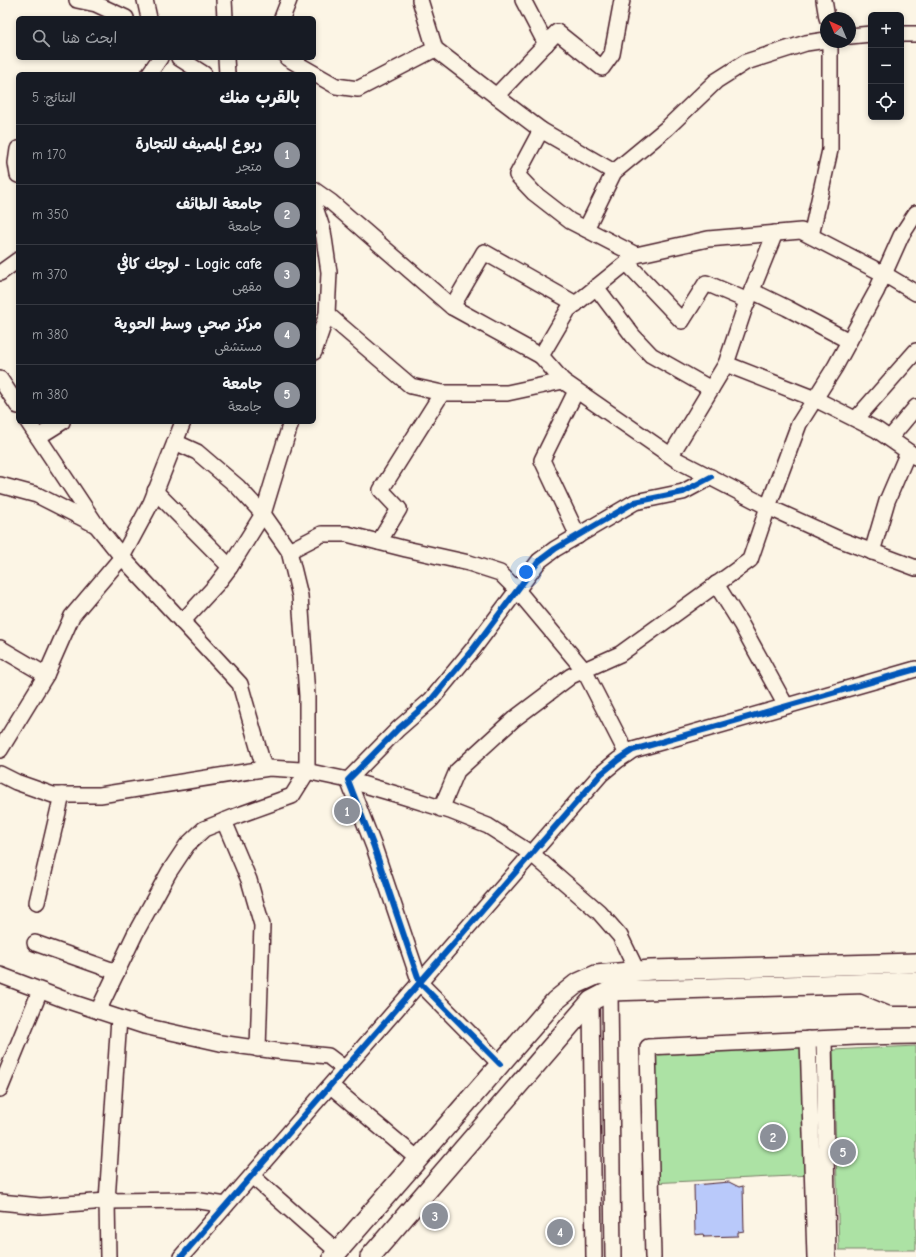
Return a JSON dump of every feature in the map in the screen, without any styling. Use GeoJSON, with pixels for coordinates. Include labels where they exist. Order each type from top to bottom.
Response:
{"type":"FeatureCollection","features":[{"type":"Feature","properties":{"kind":"main road"},"geometry":{"type":"LineString","coordinates":[[335,1254],[555,1001],[576,984],[596,974],[637,971],[916,963]]}},
{"type":"Feature","properties":{"kind":"main road"},"geometry":{"type":"LineString","coordinates":[[370,1257],[591,1001],[610,991],[916,982]]}},
{"type":"Feature","properties":{"kind":"street"},"geometry":{"type":"LineString","coordinates":[[77,0],[115,10]]}},
{"type":"Feature","properties":{"kind":"street"},"geometry":{"type":"LineString","coordinates":[[145,0],[149,16]]}},
{"type":"Feature","properties":{"kind":"street"},"geometry":{"type":"LineString","coordinates":[[224,0],[225,16]]}},
{"type":"Feature","properties":{"kind":"street"},"geometry":{"type":"LineString","coordinates":[[283,16],[289,0]]}},
{"type":"Feature","properties":{"kind":"street"},"geometry":{"type":"LineString","coordinates":[[522,0],[546,44]]}},
{"type":"Feature","properties":{"kind":"street"},"geometry":{"type":"LineString","coordinates":[[496,96],[557,32],[602,68],[612,54],[622,0]]}},
{"type":"Feature","properties":{"kind":"street"},"geometry":{"type":"LineString","coordinates":[[824,0],[826,12]]}},
{"type":"Feature","properties":{"kind":"street"},"geometry":{"type":"LineString","coordinates":[[418,1],[435,49],[541,130],[614,172]]}},
{"type":"Feature","properties":{"kind":"street"},"geometry":{"type":"LineString","coordinates":[[856,35],[868,34]]}},
{"type":"Feature","properties":{"kind":"street"},"geometry":{"type":"LineString","coordinates":[[904,34],[916,34]]}},
{"type":"Feature","properties":{"kind":"street"},"geometry":{"type":"LineString","coordinates":[[586,229],[614,172],[667,128],[716,81],[746,62],[806,43],[820,41]]}},
{"type":"Feature","properties":{"kind":"street"},"geometry":{"type":"LineString","coordinates":[[811,236],[830,150],[830,48]]}},
{"type":"Feature","properties":{"kind":"street"},"geometry":{"type":"LineString","coordinates":[[316,75],[336,86],[358,90],[435,49]]}},
{"type":"Feature","properties":{"kind":"street"},"geometry":{"type":"LineString","coordinates":[[150,72],[159,60]]}},
{"type":"Feature","properties":{"kind":"street"},"geometry":{"type":"LineString","coordinates":[[182,60],[201,72]]}},
{"type":"Feature","properties":{"kind":"street"},"geometry":{"type":"LineString","coordinates":[[226,60],[226,72]]}},
{"type":"Feature","properties":{"kind":"street"},"geometry":{"type":"LineString","coordinates":[[290,60],[312,72]]}},
{"type":"Feature","properties":{"kind":"street"},"geometry":{"type":"LineString","coordinates":[[541,130],[517,175],[534,193],[570,221],[586,229],[632,259],[682,321],[706,282],[787,308],[849,341]]}},
{"type":"Feature","properties":{"kind":"street"},"geometry":{"type":"LineString","coordinates":[[316,191],[332,202],[452,306],[541,356],[563,381],[576,391],[677,460],[768,507],[841,540],[916,568]]}},
{"type":"Feature","properties":{"kind":"street"},"geometry":{"type":"LineString","coordinates":[[316,210],[323,232],[329,272],[327,314],[316,346]]}},
{"type":"Feature","properties":{"kind":"street"},"geometry":{"type":"LineString","coordinates":[[441,809],[457,771],[514,719],[571,676],[620,654],[750,560],[799,424],[814,398],[835,367],[876,292],[901,236],[916,213]]}},
{"type":"Feature","properties":{"kind":"street"},"geometry":{"type":"LineString","coordinates":[[541,356],[568,310],[632,259],[708,239],[801,231],[884,274],[916,293]]}},
{"type":"Feature","properties":{"kind":"street"},"geometry":{"type":"LineString","coordinates":[[671,455],[726,364],[750,296],[775,233]]}},
{"type":"Feature","properties":{"kind":"street"},"geometry":{"type":"LineString","coordinates":[[452,306],[484,252],[576,304]]}},
{"type":"Feature","properties":{"kind":"street"},"geometry":{"type":"LineString","coordinates":[[0,273],[16,264]]}},
{"type":"Feature","properties":{"kind":"street"},"geometry":{"type":"LineString","coordinates":[[596,287],[633,336],[651,355],[711,389]]}},
{"type":"Feature","properties":{"kind":"street"},"geometry":{"type":"LineString","coordinates":[[327,314],[411,386],[442,393],[506,393],[563,381]]}},
{"type":"Feature","properties":{"kind":"street"},"geometry":{"type":"LineString","coordinates":[[856,419],[913,359]]}},
{"type":"Feature","properties":{"kind":"street"},"geometry":{"type":"LineString","coordinates":[[726,364],[814,398],[878,430],[912,454],[887,501],[872,552]]}},
{"type":"Feature","properties":{"kind":"street"},"geometry":{"type":"LineString","coordinates":[[9,384],[16,401]]}},
{"type":"Feature","properties":{"kind":"street"},"geometry":{"type":"LineString","coordinates":[[576,391],[542,460],[578,536]]}},
{"type":"Feature","properties":{"kind":"street"},"geometry":{"type":"LineString","coordinates":[[379,542],[399,509],[381,490],[442,393]]}},
{"type":"Feature","properties":{"kind":"street"},"geometry":{"type":"LineString","coordinates":[[890,438],[916,407]]}},
{"type":"Feature","properties":{"kind":"street"},"geometry":{"type":"LineString","coordinates":[[29,424],[97,526],[122,557],[240,684],[264,768]]}},
{"type":"Feature","properties":{"kind":"street"},"geometry":{"type":"LineString","coordinates":[[38,437],[59,424]]}},
{"type":"Feature","properties":{"kind":"street"},"geometry":{"type":"LineString","coordinates":[[0,750],[46,675],[72,616],[122,557],[151,503],[182,424]]}},
{"type":"Feature","properties":{"kind":"street"},"geometry":{"type":"LineString","coordinates":[[182,622],[217,584],[230,567],[263,514],[290,424]]}},
{"type":"Feature","properties":{"kind":"street"},"geometry":{"type":"LineString","coordinates":[[98,1011],[135,934],[169,872],[187,844],[204,829],[292,796],[308,772],[307,696],[300,596],[289,551],[263,514],[238,487],[197,452],[175,442]]}},
{"type":"Feature","properties":{"kind":"street"},"geometry":{"type":"LineString","coordinates":[[348,780],[398,729],[431,700],[473,649],[539,562],[555,549],[635,502],[683,492],[711,477]]}},
{"type":"Feature","properties":{"kind":"street"},"geometry":{"type":"LineString","coordinates":[[0,486],[37,495],[97,526]]}},
{"type":"Feature","properties":{"kind":"street"},"geometry":{"type":"LineString","coordinates":[[155,491],[230,567]]}},
{"type":"Feature","properties":{"kind":"street"},"geometry":{"type":"LineString","coordinates":[[289,551],[322,534],[347,534],[468,563],[500,573],[517,590],[584,670],[627,754]]}},
{"type":"Feature","properties":{"kind":"street"},"geometry":{"type":"LineString","coordinates":[[716,584],[741,624],[786,706]]}},
{"type":"Feature","properties":{"kind":"street"},"geometry":{"type":"LineString","coordinates":[[0,648],[46,675]]}},
{"type":"Feature","properties":{"kind":"street"},"geometry":{"type":"LineString","coordinates":[[181,1257],[602,774],[618,760],[633,750],[916,669]]}},
{"type":"Feature","properties":{"kind":"street"},"geometry":{"type":"LineString","coordinates":[[0,774],[16,782],[53,795],[100,795],[264,768],[308,772],[348,780],[441,809],[488,826],[532,854],[599,912],[620,936],[637,971]]}},
{"type":"Feature","properties":{"kind":"street"},"geometry":{"type":"LineString","coordinates":[[348,780],[374,847],[420,983],[500,1064]]}},
{"type":"Feature","properties":{"kind":"street"},"geometry":{"type":"LineString","coordinates":[[37,902],[62,795]]}},
{"type":"Feature","properties":{"kind":"street"},"geometry":{"type":"LineString","coordinates":[[224,821],[249,880],[262,925],[258,1049]]}},
{"type":"Feature","properties":{"kind":"street"},"geometry":{"type":"LineString","coordinates":[[35,942],[117,972]]}},
{"type":"Feature","properties":{"kind":"street"},"geometry":{"type":"LineString","coordinates":[[0,975],[40,991],[144,1026],[220,1043],[258,1049],[328,1056],[345,1069]]}},
{"type":"Feature","properties":{"kind":"street"},"geometry":{"type":"LineString","coordinates":[[858,984],[892,998],[916,998]]}},
{"type":"Feature","properties":{"kind":"street"},"geometry":{"type":"LineString","coordinates":[[0,1089],[40,991]]}},
{"type":"Feature","properties":{"kind":"street"},"geometry":{"type":"LineString","coordinates":[[610,991],[613,1257]]}},
{"type":"Feature","properties":{"kind":"street"},"geometry":{"type":"LineString","coordinates":[[591,1001],[594,1257]]}},
{"type":"Feature","properties":{"kind":"street"},"geometry":{"type":"LineString","coordinates":[[108,1257],[108,1201],[119,1018]]}},
{"type":"Feature","properties":{"kind":"street"},"geometry":{"type":"LineString","coordinates":[[653,1257],[648,1047],[808,1039],[916,1036]]}},
{"type":"Feature","properties":{"kind":"street"},"geometry":{"type":"LineString","coordinates":[[808,1039],[815,1257]]}},
{"type":"Feature","properties":{"kind":"street"},"geometry":{"type":"LineString","coordinates":[[824,1039],[828,1257]]}},
{"type":"Feature","properties":{"kind":"street"},"geometry":{"type":"LineString","coordinates":[[331,1086],[418,1159]]}},
{"type":"Feature","properties":{"kind":"street"},"geometry":{"type":"LineString","coordinates":[[252,1176],[335,1254]]}},
{"type":"Feature","properties":{"kind":"street"},"geometry":{"type":"LineString","coordinates":[[0,1202],[40,1206],[108,1201],[194,1200],[226,1205]]}},
{"type":"Feature","properties":{"kind":"green space"},"geometry":{"type":"Polygon","coordinates":[[[808,1039],[812,1175],[651,1183],[648,1047],[808,1039]]]}},
{"type":"Feature","properties":{"kind":"green space"},"geometry":{"type":"Polygon","coordinates":[[[916,1046],[916,1250],[839,1250],[833,1050],[916,1046]]]}},
{"type":"Feature","properties":{"kind":"building"},"geometry":{"type":"Polygon","coordinates":[[[729,1182],[739,1187],[743,1186],[744,1231],[738,1232],[738,1236],[704,1237],[703,1234],[695,1235],[694,1185],[729,1182]]]}},
{"type":"Feature","properties":{"kind":"cycle path"},"geometry":{"type":"LineString","coordinates":[[500,1064],[420,983],[374,847],[348,780],[398,729],[431,700],[473,649],[539,561],[555,549],[635,502],[683,492],[711,477]]}},
{"type":"Feature","properties":{"kind":"cycle path"},"geometry":{"type":"LineString","coordinates":[[181,1257],[601,774],[618,760],[633,750],[916,669]]}},
{"type":"Feature","properties":{"kind":"place","name":"ربوع المصيف للتجارة"},"geometry":{"type":"Point","coordinates":[347,811]}},
{"type":"Feature","properties":{"kind":"place","name":"جامعة الطائف"},"geometry":{"type":"Point","coordinates":[773,1137]}},
{"type":"Feature","properties":{"kind":"place","name":"جامعة"},"geometry":{"type":"Point","coordinates":[843,1152]}},
{"type":"Feature","properties":{"kind":"place","name":"Logic cafe - لوجك كافي"},"geometry":{"type":"Point","coordinates":[435,1216]}},
{"type":"Feature","properties":{"kind":"place","name":"مركز صحي وسط الحوية"},"geometry":{"type":"Point","coordinates":[560,1232]}}]}
